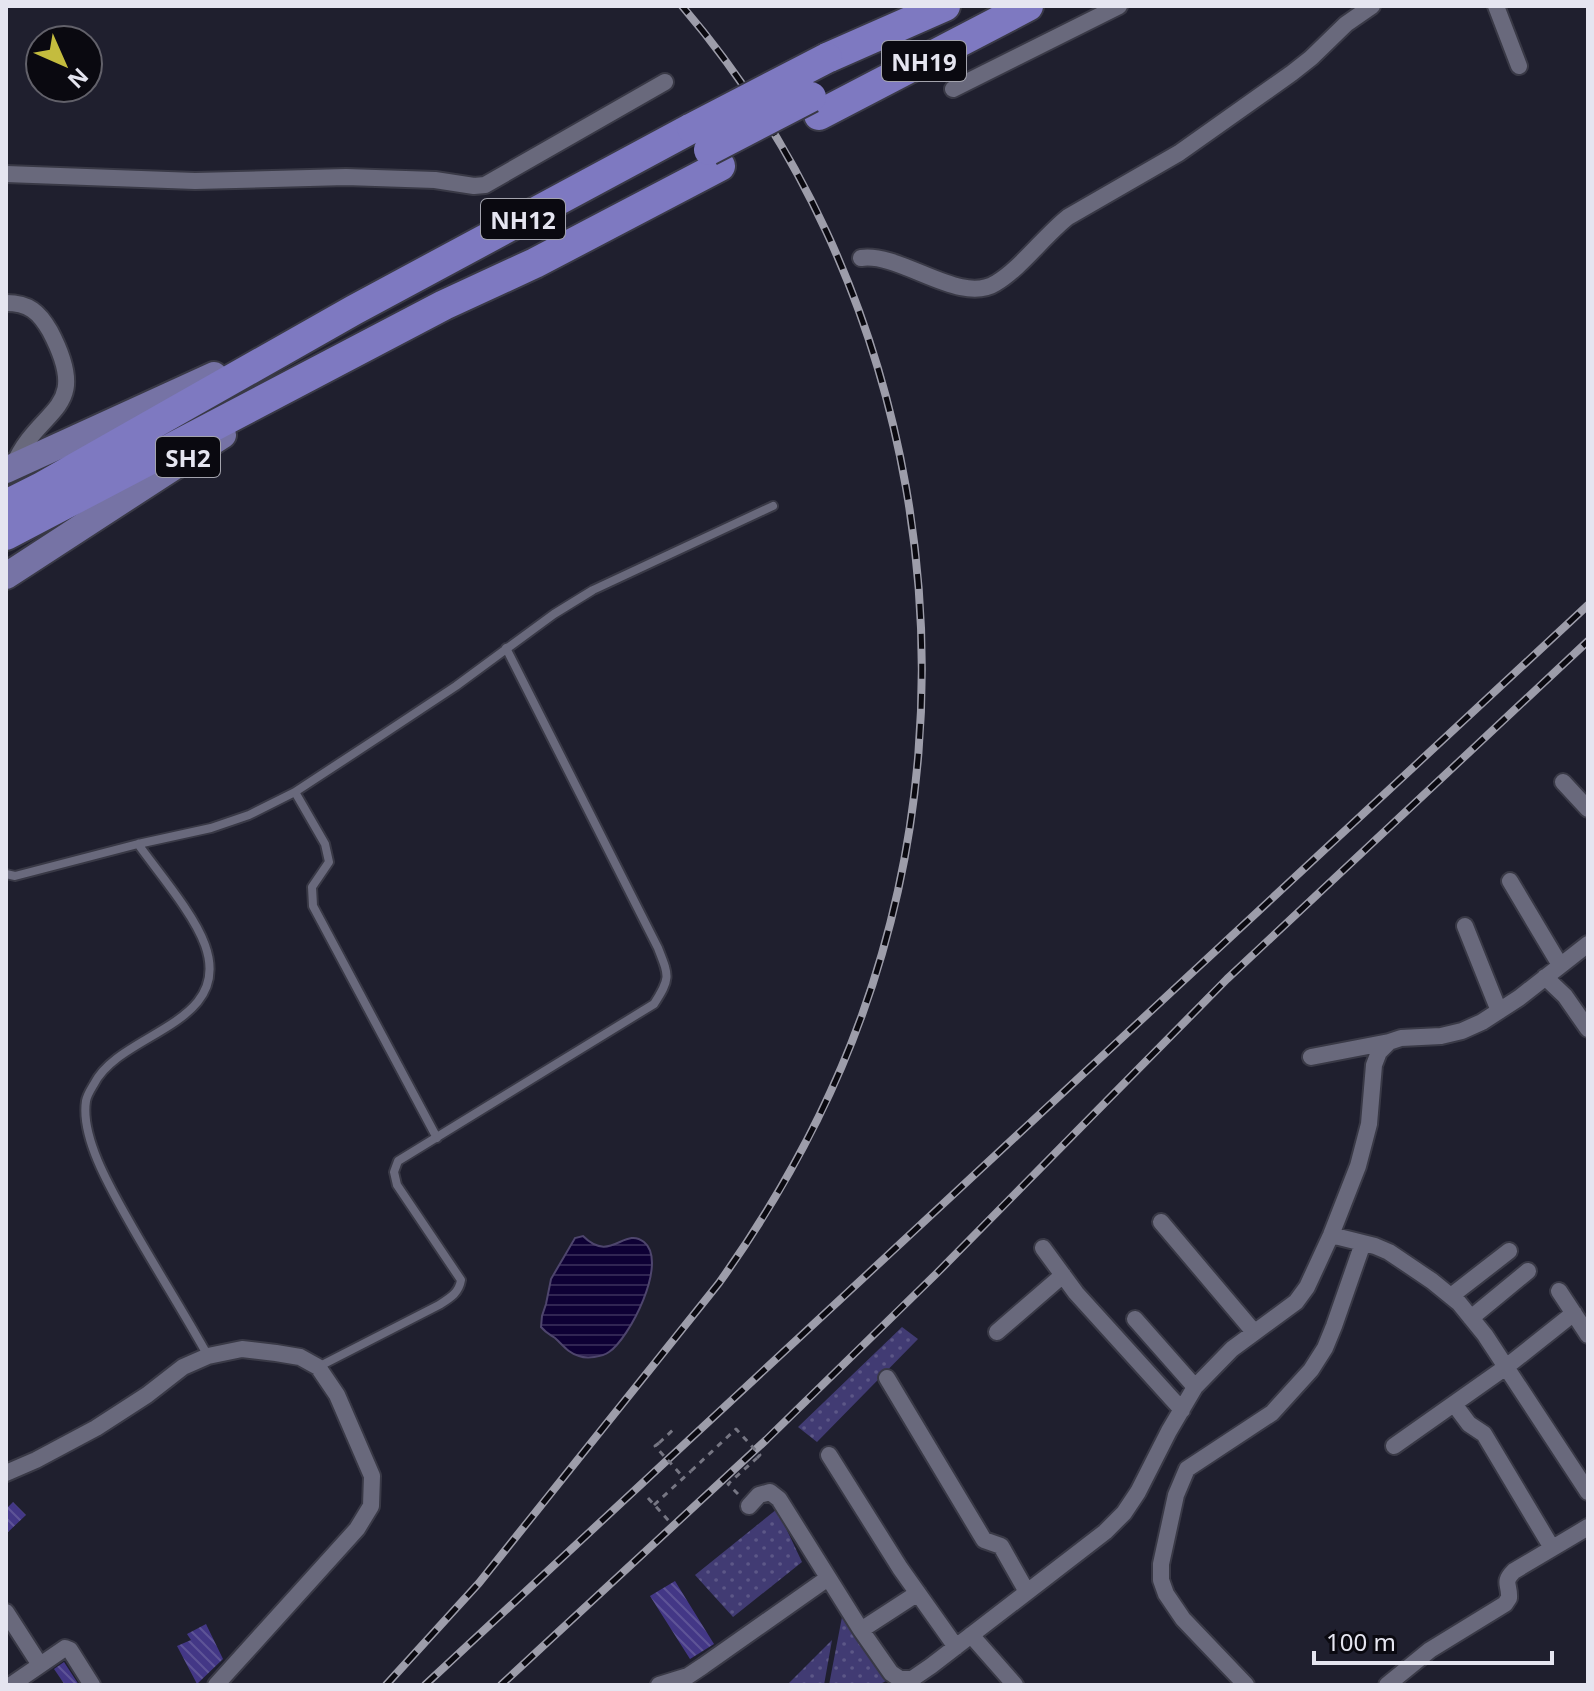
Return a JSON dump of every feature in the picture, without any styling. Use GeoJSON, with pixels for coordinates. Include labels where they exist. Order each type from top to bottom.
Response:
{"type":"FeatureCollection","features":[{"type":"Feature","properties":{"kind":"highway","name":"NH12"},"geometry":{"type":"LineString","coordinates":[[6,505],[354,310],[707,148],[827,58],[907,6]]}},
{"type":"Feature","properties":{"kind":"highway","name":"NH19"},"geometry":{"type":"LineString","coordinates":[[827,58],[945,6]]}},
{"type":"Feature","properties":{"kind":"highway"},"geometry":{"type":"LineString","coordinates":[[815,106],[985,6]]}},
{"type":"Feature","properties":{"kind":"highway","name":"NH19"},"geometry":{"type":"LineString","coordinates":[[372,342],[535,263],[707,148],[815,106],[1028,6]]}},
{"type":"Feature","properties":{"kind":"highway"},"geometry":{"type":"LineString","coordinates":[[6,535],[372,342]]}},
{"type":"Feature","properties":{"kind":"main road","name":"SH2"},"geometry":{"type":"LineString","coordinates":[[9,469],[354,310]]}},
{"type":"Feature","properties":{"kind":"main road","name":"SH2"},"geometry":{"type":"LineString","coordinates":[[6,576],[372,342]]}},
{"type":"Feature","properties":{"kind":"street"},"geometry":{"type":"LineString","coordinates":[[953,89],[1119,6]]}},
{"type":"Feature","properties":{"kind":"street"},"geometry":{"type":"LineString","coordinates":[[861,258],[870,256],[888,260],[967,289],[981,290],[994,285],[1068,217],[1179,153],[1292,73],[1346,24],[1372,6]]}},
{"type":"Feature","properties":{"kind":"street"},"geometry":{"type":"LineString","coordinates":[[1496,6],[1519,66]]}},
{"type":"Feature","properties":{"kind":"street"},"geometry":{"type":"LineString","coordinates":[[6,174],[195,181],[346,177],[485,185],[665,82]]}},
{"type":"Feature","properties":{"kind":"street"},"geometry":{"type":"LineString","coordinates":[[6,303],[18,303],[42,317],[61,354],[67,376],[65,395],[55,412],[26,441],[9,469]]}},
{"type":"Feature","properties":{"kind":"street"},"geometry":{"type":"LineString","coordinates":[[1563,782],[1588,809]]}},
{"type":"Feature","properties":{"kind":"street"},"geometry":{"type":"LineString","coordinates":[[1510,881],[1560,965]]}},
{"type":"Feature","properties":{"kind":"street"},"geometry":{"type":"LineString","coordinates":[[1465,926],[1499,1011]]}},
{"type":"Feature","properties":{"kind":"street"},"geometry":{"type":"LineString","coordinates":[[1311,1057],[1401,1038],[1441,1036],[1462,1031],[1554,985],[1560,965],[1588,944]]}},
{"type":"Feature","properties":{"kind":"street"},"geometry":{"type":"LineString","coordinates":[[1554,985],[1588,1029]]}},
{"type":"Feature","properties":{"kind":"street"},"geometry":{"type":"LineString","coordinates":[[1246,1685],[1183,1619],[1166,1594],[1161,1580],[1161,1564],[1176,1495],[1187,1469],[1272,1413],[1311,1370],[1329,1337],[1358,1166],[1369,1124],[1374,1065],[1379,1052],[1389,1042]]}},
{"type":"Feature","properties":{"kind":"street"},"geometry":{"type":"LineString","coordinates":[[1161,1222],[1254,1332]]}},
{"type":"Feature","properties":{"kind":"street"},"geometry":{"type":"LineString","coordinates":[[1345,1238],[1389,1252],[1451,1296],[1506,1367],[1588,1492]]}},
{"type":"Feature","properties":{"kind":"street"},"geometry":{"type":"LineString","coordinates":[[749,1506],[759,1495],[770,1492],[779,1499],[885,1665],[900,1679],[912,1679],[1105,1532],[1124,1513],[1195,1387],[1232,1349],[1296,1302],[1345,1238]]}},
{"type":"Feature","properties":{"kind":"street"},"geometry":{"type":"LineString","coordinates":[[1043,1248],[1095,1314],[1182,1410]]}},
{"type":"Feature","properties":{"kind":"street"},"geometry":{"type":"LineString","coordinates":[[1451,1296],[1509,1251]]}},
{"type":"Feature","properties":{"kind":"street"},"geometry":{"type":"LineString","coordinates":[[1471,1318],[1528,1271]]}},
{"type":"Feature","properties":{"kind":"street"},"geometry":{"type":"LineString","coordinates":[[997,1332],[1063,1275]]}},
{"type":"Feature","properties":{"kind":"street"},"geometry":{"type":"LineString","coordinates":[[1559,1291],[1588,1335]]}},
{"type":"Feature","properties":{"kind":"street"},"geometry":{"type":"LineString","coordinates":[[1394,1446],[1506,1367],[1574,1313]]}},
{"type":"Feature","properties":{"kind":"street"},"geometry":{"type":"LineString","coordinates":[[1135,1319],[1195,1387]]}},
{"type":"Feature","properties":{"kind":"street"},"geometry":{"type":"LineString","coordinates":[[6,1473],[96,1428],[183,1367],[208,1356],[242,1349],[300,1357],[318,1367],[337,1395],[372,1476],[371,1506],[357,1529],[216,1685]]}},
{"type":"Feature","properties":{"kind":"street"},"geometry":{"type":"LineString","coordinates":[[887,1378],[984,1540],[1001,1546],[1027,1592]]}},
{"type":"Feature","properties":{"kind":"street"},"geometry":{"type":"LineString","coordinates":[[1454,1404],[1469,1424],[1484,1434],[1552,1548]]}},
{"type":"Feature","properties":{"kind":"street"},"geometry":{"type":"LineString","coordinates":[[829,1455],[956,1647]]}},
{"type":"Feature","properties":{"kind":"street"},"geometry":{"type":"LineString","coordinates":[[1387,1685],[1418,1658],[1505,1604],[1509,1598],[1508,1577],[1514,1571],[1588,1527]]}},
{"type":"Feature","properties":{"kind":"street"},"geometry":{"type":"LineString","coordinates":[[659,1685],[690,1680],[828,1578]]}},
{"type":"Feature","properties":{"kind":"street"},"geometry":{"type":"LineString","coordinates":[[861,1630],[918,1593]]}},
{"type":"Feature","properties":{"kind":"street"},"geometry":{"type":"LineString","coordinates":[[6,1612],[40,1665]]}},
{"type":"Feature","properties":{"kind":"street"},"geometry":{"type":"LineString","coordinates":[[971,1635],[1015,1685]]}},
{"type":"Feature","properties":{"kind":"street"},"geometry":{"type":"LineString","coordinates":[[11,1685],[65,1648],[70,1650],[92,1685]]}},
{"type":"Feature","properties":{"kind":"lane"},"geometry":{"type":"LineString","coordinates":[[6,874],[15,876],[211,828],[249,815],[295,792],[456,686],[554,614],[593,590],[773,506]]}},
{"type":"Feature","properties":{"kind":"lane"},"geometry":{"type":"LineString","coordinates":[[318,1367],[439,1305],[460,1288],[461,1280],[397,1185],[394,1172],[398,1161],[654,1004],[668,974],[651,934],[506,648]]}},
{"type":"Feature","properties":{"kind":"lane"},"geometry":{"type":"LineString","coordinates":[[295,792],[325,844],[329,862],[312,887],[313,906],[437,1138]]}},
{"type":"Feature","properties":{"kind":"lane"},"geometry":{"type":"LineString","coordinates":[[138,844],[191,917],[206,946],[210,974],[202,997],[183,1018],[124,1052],[100,1072],[86,1100],[88,1134],[109,1185],[208,1356]]}},
{"type":"Feature","properties":{"kind":"path"},"geometry":{"type":"LineString","coordinates":[[675,1428],[655,1446],[684,1478]]}},
{"type":"Feature","properties":{"kind":"path"},"geometry":{"type":"LineString","coordinates":[[654,1505],[736,1429],[760,1455],[733,1480]]}},
{"type":"Feature","properties":{"kind":"path"},"geometry":{"type":"LineString","coordinates":[[648,1498],[669,1521]]}},
{"type":"Feature","properties":{"kind":"shaded area"},"geometry":{"type":"Polygon","coordinates":[[[583,1236],[593,1244],[602,1246],[637,1238],[644,1242],[650,1252],[652,1266],[643,1300],[626,1332],[609,1352],[590,1357],[572,1353],[541,1327],[551,1279],[575,1238],[583,1236]]]}},
{"type":"Feature","properties":{"kind":"shaded area"},"geometry":{"type":"Polygon","coordinates":[[[902,1327],[918,1339],[817,1442],[798,1427],[902,1327]]]}},
{"type":"Feature","properties":{"kind":"shaded area"},"geometry":{"type":"Polygon","coordinates":[[[777,1509],[802,1562],[733,1617],[695,1575],[777,1509]]]}},
{"type":"Feature","properties":{"kind":"shaded area"},"geometry":{"type":"Polygon","coordinates":[[[842,1617],[886,1681],[878,1685],[829,1685],[842,1617]]]}},
{"type":"Feature","properties":{"kind":"shaded area"},"geometry":{"type":"Polygon","coordinates":[[[832,1640],[824,1685],[787,1685],[832,1640]]]}},
{"type":"Feature","properties":{"kind":"building"},"geometry":{"type":"Polygon","coordinates":[[[13,1502],[26,1515],[6,1534],[6,1509],[13,1502]]]}},
{"type":"Feature","properties":{"kind":"building"},"geometry":{"type":"Polygon","coordinates":[[[675,1581],[714,1644],[690,1659],[650,1596],[675,1581]]]}},
{"type":"Feature","properties":{"kind":"building"},"geometry":{"type":"Polygon","coordinates":[[[206,1624],[223,1659],[197,1684],[177,1646],[191,1640],[187,1634],[206,1624]]]}},
{"type":"Feature","properties":{"kind":"building"},"geometry":{"type":"Polygon","coordinates":[[[64,1662],[79,1685],[65,1685],[54,1669],[64,1662]]]}},
{"type":"Feature","properties":{"kind":"railway"},"geometry":{"type":"LineString","coordinates":[[386,1685],[479,1583],[719,1283],[761,1220],[817,1121],[848,1051],[862,1015],[899,886],[918,754],[921,620],[906,487],[874,357],[826,232],[762,114],[682,6]]}},
{"type":"Feature","properties":{"kind":"railway"},"geometry":{"type":"LineString","coordinates":[[425,1685],[1588,605]]}},
{"type":"Feature","properties":{"kind":"railway"},"geometry":{"type":"LineString","coordinates":[[501,1685],[766,1440],[937,1273],[1227,979],[1588,641]]}}]}
